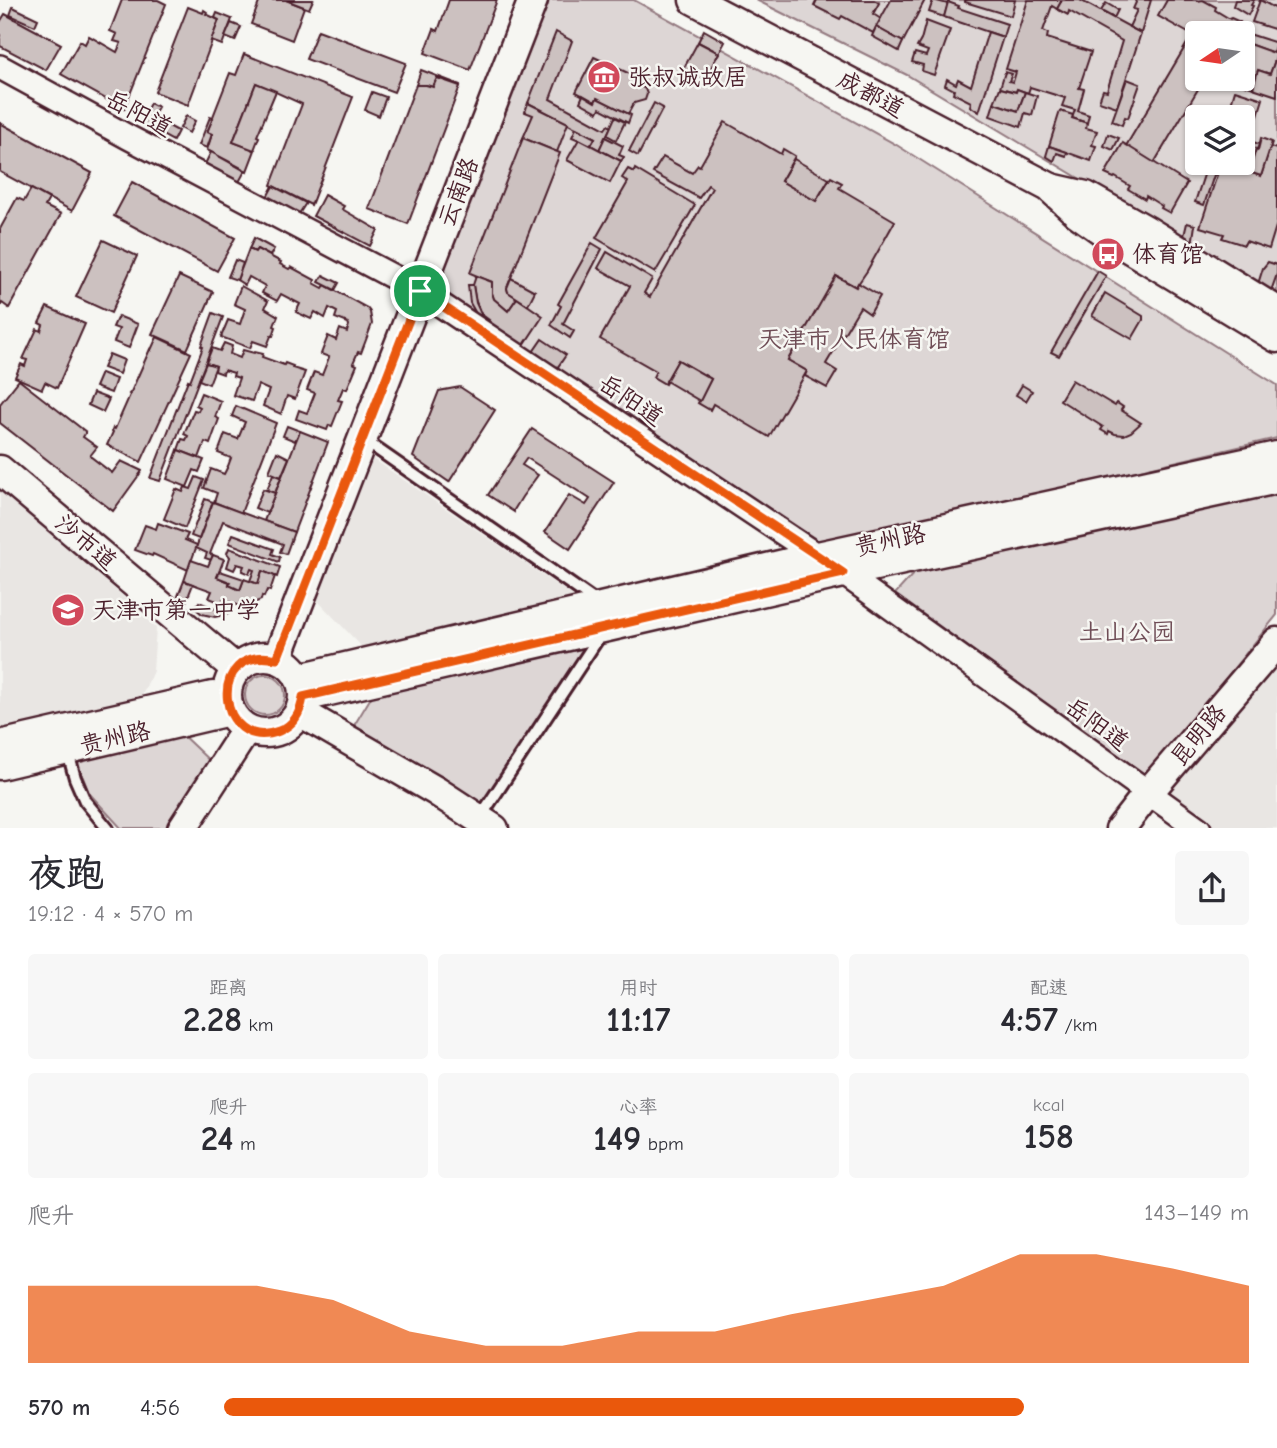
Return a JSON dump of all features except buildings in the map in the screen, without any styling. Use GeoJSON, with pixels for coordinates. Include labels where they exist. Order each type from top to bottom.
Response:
{"type":"FeatureCollection","features":[{"type":"Feature","properties":{"kind":"street","name":"云南路"},"geometry":{"type":"LineString","coordinates":[[277,659],[533,0]]}},
{"type":"Feature","properties":{"kind":"street","name":"成都道"},"geometry":{"type":"LineString","coordinates":[[694,0],[1049,187],[1086,196],[1277,311]]}},
{"type":"Feature","properties":{"kind":"street","name":"岳阳道"},"geometry":{"type":"LineString","coordinates":[[0,67],[420,291],[843,573],[1199,828]]}},
{"type":"Feature","properties":{"kind":"street","name":"成都道"},"geometry":{"type":"LineString","coordinates":[[1049,187],[1076,212],[1117,241],[1277,338]]}},
{"type":"Feature","properties":{"kind":"street","name":"贵州路"},"geometry":{"type":"LineString","coordinates":[[234,701],[258,734],[271,734],[292,722],[301,696],[605,617],[818,556],[1277,456]]}},
{"type":"Feature","properties":{"kind":"street","name":"沙市道"},"geometry":{"type":"LineString","coordinates":[[0,470],[234,701]]}},
{"type":"Feature","properties":{"kind":"street","name":"贵州路"},"geometry":{"type":"LineString","coordinates":[[605,617],[843,573],[1277,479]]}},
{"type":"Feature","properties":{"kind":"street","name":"昆明路"},"geometry":{"type":"LineString","coordinates":[[1120,828],[1277,642]]}},
{"type":"Feature","properties":{"kind":"street","name":"贵州路"},"geometry":{"type":"LineString","coordinates":[[234,701],[245,662],[255,658],[277,659]]}},
{"type":"Feature","properties":{"kind":"street"},"geometry":{"type":"LineString","coordinates":[[277,659],[293,670],[301,696],[486,824]]}},
{"type":"Feature","properties":{"kind":"street","name":"贵州路"},"geometry":{"type":"LineString","coordinates":[[0,745],[234,701]]}},
{"type":"Feature","properties":{"kind":"street","name":"贵州路"},"geometry":{"type":"LineString","coordinates":[[0,765],[67,749],[234,701]]}},
{"type":"Feature","properties":{"kind":"street"},"geometry":{"type":"LineString","coordinates":[[182,828],[234,701]]}},
{"type":"Feature","properties":{"kind":"lane"},"geometry":{"type":"LineString","coordinates":[[362,439],[605,617],[486,824]]}},
{"type":"Feature","properties":{"kind":"lane"},"geometry":{"type":"LineString","coordinates":[[67,749],[85,801],[108,828]]}},
{"type":"Feature","properties":{"kind":"shaded area"},"geometry":{"type":"Polygon","coordinates":[[[369,456],[583,603],[366,651],[316,599],[369,456]]]}},
{"type":"Feature","properties":{"kind":"shaded area","name":"天津市第一中学"},"geometry":{"type":"Polygon","coordinates":[[[0,491],[156,628],[153,671],[139,702],[0,735],[0,491]]]}},
{"type":"Feature","properties":{"kind":"shaded area"},"geometry":{"type":"Polygon","coordinates":[[[1277,665],[1277,828],[1211,828],[1168,795],[1277,665]]]}},
{"type":"Feature","properties":{"kind":"green space","name":"天津市人民体育馆"},"geometry":{"type":"Polygon","coordinates":[[[546,0],[634,0],[895,144],[1277,385],[1277,438],[822,544],[433,286],[546,0]]]}},
{"type":"Feature","properties":{"kind":"green space"},"geometry":{"type":"Polygon","coordinates":[[[756,0],[1277,0],[1277,297],[907,75],[756,0]]]}},
{"type":"Feature","properties":{"kind":"green space","name":"土山公园"},"geometry":{"type":"Polygon","coordinates":[[[1277,492],[1277,615],[1147,776],[895,594],[915,572],[1277,492]]]}},
{"type":"Feature","properties":{"kind":"green space"},"geometry":{"type":"Polygon","coordinates":[[[598,632],[479,810],[349,734],[376,689],[598,632]]]}},
{"type":"Feature","properties":{"kind":"green space"},"geometry":{"type":"Polygon","coordinates":[[[265,675],[279,681],[285,695],[279,709],[265,715],[251,709],[245,695],[251,681],[265,675]]]}},
{"type":"Feature","properties":{"kind":"green space"},"geometry":{"type":"Polygon","coordinates":[[[177,730],[216,767],[173,828],[121,828],[89,793],[74,754],[177,730]]]}},
{"type":"Feature","properties":{"kind":"place","name":"张叔诚故居"},"geometry":{"type":"Point","coordinates":[604,77]}},
{"type":"Feature","properties":{"kind":"place","name":"体育馆"},"geometry":{"type":"Point","coordinates":[1108,254]}},
{"type":"Feature","properties":{"kind":"place","name":"天津市第一中学"},"geometry":{"type":"Point","coordinates":[68,610]}},
{"type":"Feature","properties":{"kind":"route"},"geometry":{"type":"LineString","coordinates":[[420,291],[843,573],[303,697],[299,712],[282,730],[271,734],[258,734],[246,730],[236,722],[229,711],[226,693],[229,680],[245,662],[255,658],[277,659],[420,291]]}}]}
